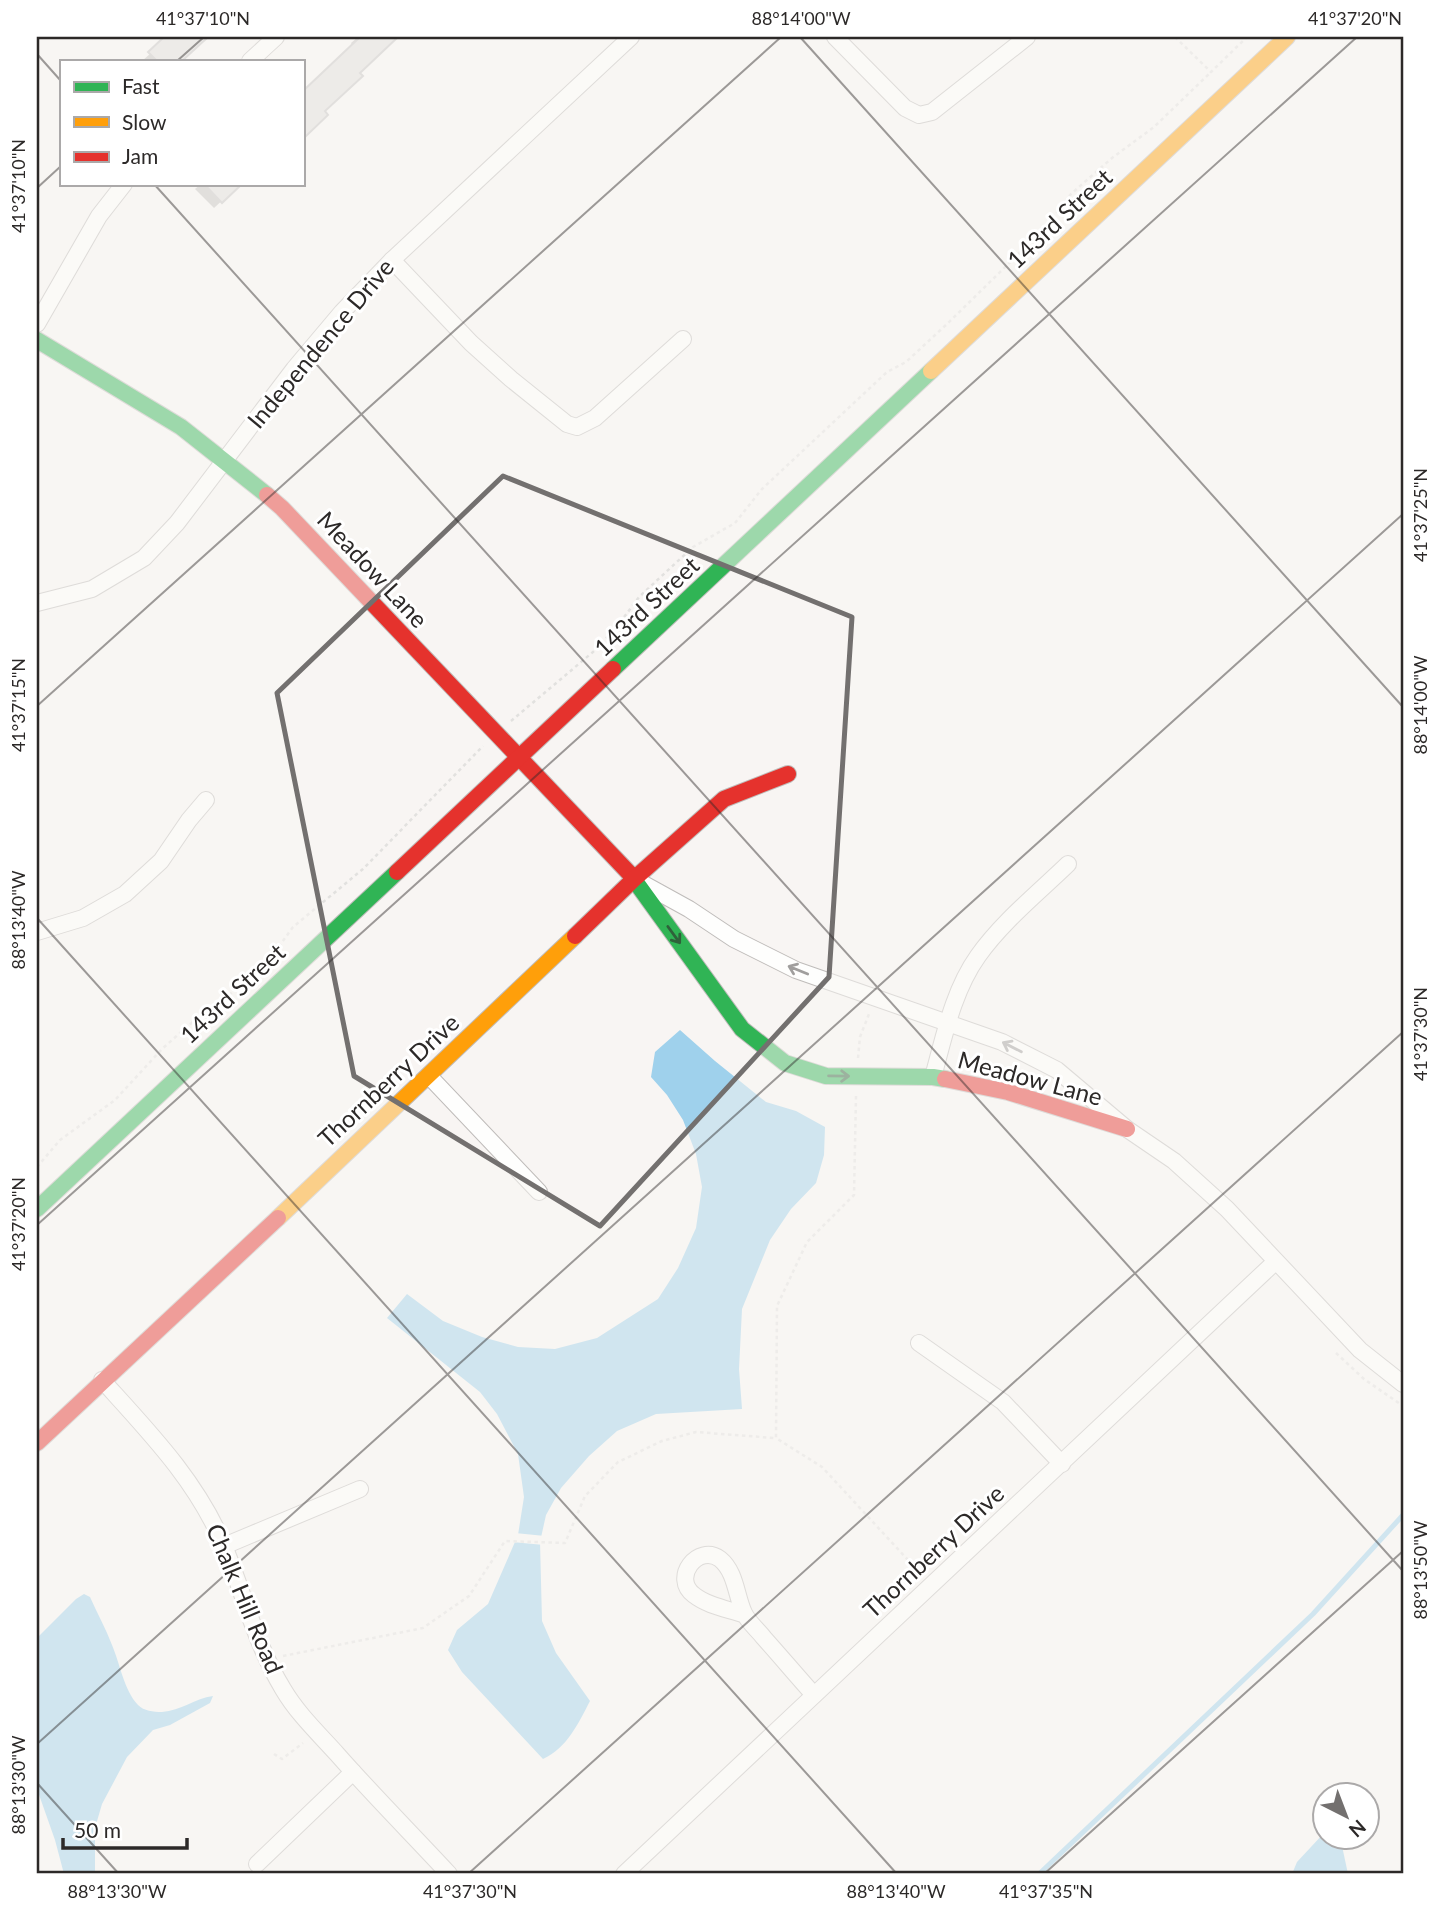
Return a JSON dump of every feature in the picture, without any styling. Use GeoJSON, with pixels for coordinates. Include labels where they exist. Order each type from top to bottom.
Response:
{"type":"FeatureCollection","features":[{"type":"Feature","properties":{"kind":"street"},"geometry":{"type":"LineString","coordinates":[[251,60],[276,37]]}},
{"type":"Feature","properties":{"kind":"street","name":"Independence Drive"},"geometry":{"type":"LineString","coordinates":[[37,603],[92,589],[144,558],[177,523],[294,369],[342,312],[392,260],[631,37]]}},
{"type":"Feature","properties":{"kind":"street"},"geometry":{"type":"LineString","coordinates":[[835,37],[905,108],[919,115],[932,112],[1027,37]]}},
{"type":"Feature","properties":{"kind":"street","name":"143rd Street"},"geometry":{"type":"LineString","coordinates":[[37,1209],[1287,37]]}},
{"type":"Feature","properties":{"kind":"street"},"geometry":{"type":"LineString","coordinates":[[37,324],[99,216],[122,186]]}},
{"type":"Feature","properties":{"kind":"street"},"geometry":{"type":"LineString","coordinates":[[392,260],[471,343],[567,424],[577,427],[595,418],[683,339]]}},
{"type":"Feature","properties":{"kind":"street","name":"Meadow Lane"},"geometry":{"type":"LineString","coordinates":[[37,340],[181,428],[225,460],[282,508],[634,879],[742,1029],[785,1063],[827,1076],[933,1077],[1008,1092],[1127,1129]]}},
{"type":"Feature","properties":{"kind":"street","name":"Thornberry Drive"},"geometry":{"type":"LineString","coordinates":[[37,1443],[429,1076],[634,879],[724,799],[788,774]]}},
{"type":"Feature","properties":{"kind":"street"},"geometry":{"type":"LineString","coordinates":[[37,932],[83,918],[125,894],[161,860],[205,800]]}},
{"type":"Feature","properties":{"kind":"street"},"geometry":{"type":"LineString","coordinates":[[933,1077],[962,983],[977,956],[1068,864]]}},
{"type":"Feature","properties":{"kind":"street","name":"Meadow Lane"},"geometry":{"type":"LineString","coordinates":[[634,879],[689,909],[734,939],[783,964],[947,1025],[1002,1042],[1057,1070],[1127,1129],[1174,1161],[1227,1209],[1360,1350],[1403,1384]]}},
{"type":"Feature","properties":{"kind":"street"},"geometry":{"type":"LineString","coordinates":[[429,1076],[539,1192]]}},
{"type":"Feature","properties":{"kind":"street","name":"Thornberry Drive"},"geometry":{"type":"LineString","coordinates":[[624,1874],[1275,1262]]}},
{"type":"Feature","properties":{"kind":"street"},"geometry":{"type":"LineString","coordinates":[[919,1343],[1003,1402],[1062,1464]]}},
{"type":"Feature","properties":{"kind":"street","name":"Chalk Hill Road"},"geometry":{"type":"LineString","coordinates":[[102,1381],[158,1440],[193,1486],[224,1546],[252,1627],[284,1691],[307,1722],[449,1874]]}},
{"type":"Feature","properties":{"kind":"street"},"geometry":{"type":"LineString","coordinates":[[224,1546],[360,1489]]}},
{"type":"Feature","properties":{"kind":"street"},"geometry":{"type":"LineString","coordinates":[[745,1615],[814,1695]]}},
{"type":"Feature","properties":{"kind":"street"},"geometry":{"type":"LineString","coordinates":[[257,1864],[353,1772]]}},
{"type":"Feature","properties":{"kind":"path"},"geometry":{"type":"LineString","coordinates":[[1175,37],[1211,72]]}},
{"type":"Feature","properties":{"kind":"path"},"geometry":{"type":"LineString","coordinates":[[37,1167],[60,1140],[115,1100],[162,1049],[189,1025],[262,970],[293,927],[363,869],[496,734],[593,652],[616,628],[639,597],[693,547],[735,523],[762,489],[877,381],[906,362],[947,324],[1045,228],[1071,194],[1112,158],[1154,127],[1247,37]]}},
{"type":"Feature","properties":{"kind":"path"},"geometry":{"type":"LineString","coordinates":[[776,1438],[777,1306],[807,1242],[854,1195],[856,1076],[860,1037],[875,998]]}},
{"type":"Feature","properties":{"kind":"path"},"geometry":{"type":"LineString","coordinates":[[1336,1353],[1364,1380],[1403,1406]]}},
{"type":"Feature","properties":{"kind":"path"},"geometry":{"type":"LineString","coordinates":[[267,1660],[424,1628],[469,1596],[505,1541],[565,1542],[585,1496],[618,1462],[662,1441],[696,1432],[776,1438],[822,1467],[932,1586]]}},
{"type":"Feature","properties":{"kind":"path"},"geometry":{"type":"LineString","coordinates":[[274,1754],[282,1759],[303,1743]]}},
{"type":"Feature","properties":{"kind":"highlighted area"},"geometry":{"type":"Polygon","coordinates":[[[503,476],[852,617],[829,977],[600,1226],[354,1076],[277,693],[503,476]]]}},
{"type":"Feature","properties":{"kind":"water"},"geometry":{"type":"Polygon","coordinates":[[[680,1030],[766,1102],[796,1111],[825,1127],[824,1155],[816,1183],[791,1209],[770,1240],[742,1309],[739,1369],[742,1409],[656,1414],[617,1431],[589,1456],[561,1488],[546,1515],[540,1542],[542,1621],[556,1653],[590,1701],[565,1742],[543,1759],[462,1672],[448,1650],[457,1630],[488,1604],[518,1535],[524,1497],[518,1454],[497,1414],[480,1392],[387,1318],[407,1294],[443,1321],[482,1337],[518,1347],[555,1349],[597,1338],[658,1299],[678,1268],[696,1228],[702,1187],[696,1154],[683,1120],[651,1077],[655,1052],[680,1030]]]}},
{"type":"Feature","properties":{"kind":"water"},"geometry":{"type":"Polygon","coordinates":[[[84,1594],[90,1597],[110,1639],[129,1692],[140,1707],[152,1711],[169,1711],[213,1696],[210,1703],[170,1725],[153,1730],[127,1757],[102,1804],[95,1828],[95,1874],[64,1874],[37,1789],[37,1638],[84,1594]]]}},
{"type":"Feature","properties":{"kind":"water"},"geometry":{"type":"Polygon","coordinates":[[[1310,1848],[1310,1852],[1343,1852],[1348,1874],[1292,1874],[1297,1862],[1310,1848]]]}},
{"type":"Feature","properties":{"kind":"pier"},"geometry":{"type":"Polygon","coordinates":[[[515,1533],[545,1536],[544,1545],[512,1542],[515,1533]]]}},
{"type":"Feature","properties":{"kind":"building"},"geometry":{"type":"Polygon","coordinates":[[[164,37],[208,37],[183,60],[156,60],[148,52],[164,37]]]}},
{"type":"Feature","properties":{"kind":"building"},"geometry":{"type":"Polygon","coordinates":[[[360,37],[398,37],[360,73],[363,76],[325,111],[328,115],[304,138],[304,90],[360,37]]]}},
{"type":"Feature","properties":{"kind":"building"},"geometry":{"type":"Polygon","coordinates":[[[206,186],[240,186],[222,203],[206,186]]]}},
{"type":"Feature","properties":{"kind":"waterway"},"geometry":{"type":"LineString","coordinates":[[1039,1874],[1313,1614],[1403,1515]]}},
{"type":"Feature","properties":{"kind":"traffic: fast"},"geometry":{"type":"LineString","coordinates":[[37,340],[181,427],[267,495]]}},
{"type":"Feature","properties":{"kind":"traffic: fast"},"geometry":{"type":"LineString","coordinates":[[613,669],[931,371]]}},
{"type":"Feature","properties":{"kind":"traffic: fast"},"geometry":{"type":"LineString","coordinates":[[37,1209],[397,872]]}},
{"type":"Feature","properties":{"kind":"traffic: fast"},"geometry":{"type":"LineString","coordinates":[[630,874],[742,1029],[785,1063],[826,1076],[945,1079]]}},
{"type":"Feature","properties":{"kind":"traffic: slow"},"geometry":{"type":"LineString","coordinates":[[931,371],[1287,37]]}},
{"type":"Feature","properties":{"kind":"traffic: slow"},"geometry":{"type":"LineString","coordinates":[[278,1218],[575,936]]}},
{"type":"Feature","properties":{"kind":"traffic: jam"},"geometry":{"type":"LineString","coordinates":[[267,495],[630,874]]}},
{"type":"Feature","properties":{"kind":"traffic: jam"},"geometry":{"type":"LineString","coordinates":[[397,872],[613,669]]}},
{"type":"Feature","properties":{"kind":"traffic: jam"},"geometry":{"type":"LineString","coordinates":[[575,936],[724,799],[788,774]]}},
{"type":"Feature","properties":{"kind":"traffic: jam"},"geometry":{"type":"LineString","coordinates":[[945,1079],[1008,1092],[1127,1129]]}},
{"type":"Feature","properties":{"kind":"traffic: jam"},"geometry":{"type":"LineString","coordinates":[[37,1443],[278,1218]]}}]}
